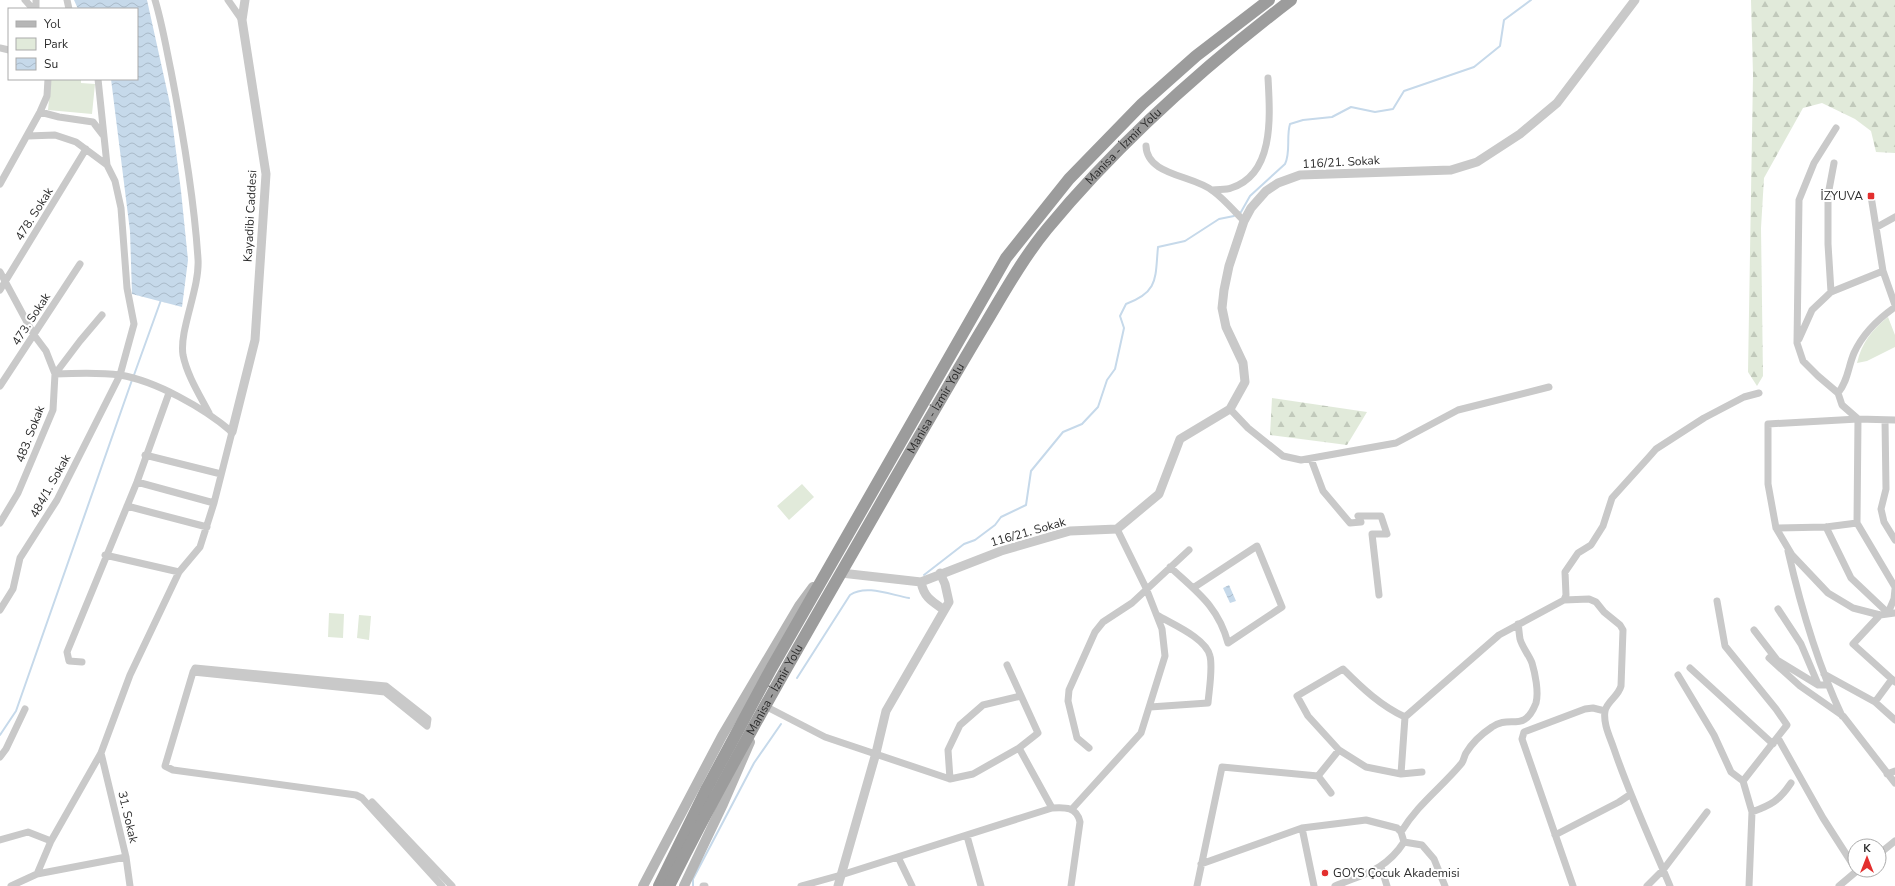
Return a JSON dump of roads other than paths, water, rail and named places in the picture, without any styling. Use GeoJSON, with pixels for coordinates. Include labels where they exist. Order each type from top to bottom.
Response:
{"type":"FeatureCollection","features":[{"type":"Feature","properties":{"kind":"highway","name":"Manisa - İzmir Yolu"},"geometry":{"type":"LineString","coordinates":[[658,886],[749,708],[829,565],[1006,258],[1069,179],[1142,104],[1196,56],[1269,0]]}},
{"type":"Feature","properties":{"kind":"highway","name":"Manisa - İzmir Yolu"},"geometry":{"type":"LineString","coordinates":[[669,886],[763,708],[959,367],[1021,264],[1046,231],[1081,190],[1148,120],[1208,66],[1291,0]]}},
{"type":"Feature","properties":{"kind":"main road"},"geometry":{"type":"LineString","coordinates":[[643,886],[722,736],[799,606],[829,565]]}},
{"type":"Feature","properties":{"kind":"main road"},"geometry":{"type":"LineString","coordinates":[[684,886],[743,760],[763,708]]}},
{"type":"Feature","properties":{"kind":"street"},"geometry":{"type":"LineString","coordinates":[[25,0],[33,8]]}},
{"type":"Feature","properties":{"kind":"street"},"geometry":{"type":"LineString","coordinates":[[155,0],[180,115],[195,221],[198,262],[192,306],[185,333],[183,354],[189,373],[209,413]]}},
{"type":"Feature","properties":{"kind":"street"},"geometry":{"type":"LineString","coordinates":[[228,0],[242,20]]}},
{"type":"Feature","properties":{"kind":"street","name":"Kayadibi Caddesi"},"geometry":{"type":"LineString","coordinates":[[232,432],[255,340],[266,174],[242,20],[245,0]]}},
{"type":"Feature","properties":{"kind":"street","name":"116/21. Sokak"},"geometry":{"type":"LineString","coordinates":[[921,582],[940,573],[1001,550],[1070,531],[1117,529],[1159,494],[1180,439],[1230,409],[1245,382],[1244,363],[1226,327],[1222,308],[1223,296],[1229,266],[1244,221],[1251,208],[1266,191],[1278,183],[1300,175],[1451,170],[1477,162],[1520,134],[1557,103],[1635,0]]}},
{"type":"Feature","properties":{"kind":"street"},"geometry":{"type":"LineString","coordinates":[[1213,190],[1231,188],[1247,180],[1261,160],[1267,142],[1269,109],[1268,78]]}},
{"type":"Feature","properties":{"kind":"street"},"geometry":{"type":"LineString","coordinates":[[0,184],[40,112],[47,96],[48,80]]}},
{"type":"Feature","properties":{"kind":"street"},"geometry":{"type":"LineString","coordinates":[[98,80],[107,165]]}},
{"type":"Feature","properties":{"kind":"street"},"geometry":{"type":"LineString","coordinates":[[40,112],[59,118],[93,122],[104,137]]}},
{"type":"Feature","properties":{"kind":"street"},"geometry":{"type":"LineString","coordinates":[[1836,128],[1814,163],[1799,200],[1797,343],[1803,361],[1838,393],[1842,404],[1858,419],[1858,523],[1895,588],[1894,599],[1888,614],[1853,644],[1894,681],[1875,702]]}},
{"type":"Feature","properties":{"kind":"street"},"geometry":{"type":"LineString","coordinates":[[28,136],[55,135],[76,142],[107,165]]}},
{"type":"Feature","properties":{"kind":"street"},"geometry":{"type":"LineString","coordinates":[[1146,146],[1146,155],[1157,168],[1185,177],[1213,190],[1244,221]]}},
{"type":"Feature","properties":{"kind":"street","name":"478. Sokak"},"geometry":{"type":"LineString","coordinates":[[0,290],[86,149]]}},
{"type":"Feature","properties":{"kind":"street"},"geometry":{"type":"LineString","coordinates":[[1831,292],[1828,244],[1828,194],[1834,163]]}},
{"type":"Feature","properties":{"kind":"street","name":"484/1. Sokak"},"geometry":{"type":"LineString","coordinates":[[1,607],[13,589],[20,558],[57,500],[120,375],[134,324],[127,288],[121,208],[115,181],[107,165]]}},
{"type":"Feature","properties":{"kind":"street"},"geometry":{"type":"LineString","coordinates":[[1838,393],[1845,385],[1854,353],[1867,331],[1895,306],[1883,271],[1871,196]]}},
{"type":"Feature","properties":{"kind":"street"},"geometry":{"type":"LineString","coordinates":[[1877,226],[1895,217]]}},
{"type":"Feature","properties":{"kind":"street","name":"473. Sokak"},"geometry":{"type":"LineString","coordinates":[[0,386],[80,264]]}},
{"type":"Feature","properties":{"kind":"street"},"geometry":{"type":"LineString","coordinates":[[1797,343],[1812,310],[1831,292],[1883,271]]}},
{"type":"Feature","properties":{"kind":"street"},"geometry":{"type":"LineString","coordinates":[[0,272],[34,335],[46,351],[55,374]]}},
{"type":"Feature","properties":{"kind":"street"},"geometry":{"type":"LineString","coordinates":[[55,374],[102,315]]}},
{"type":"Feature","properties":{"kind":"street"},"geometry":{"type":"LineString","coordinates":[[37,874],[51,842],[102,753],[130,675],[179,572],[200,547],[214,503],[232,432],[209,413],[140,380],[120,375],[55,374]]}},
{"type":"Feature","properties":{"kind":"street","name":"483. Sokak"},"geometry":{"type":"LineString","coordinates":[[0,523],[18,493],[53,410],[55,374]]}},
{"type":"Feature","properties":{"kind":"street"},"geometry":{"type":"LineString","coordinates":[[1230,409],[1248,428],[1283,456],[1301,460],[1396,443],[1458,410],[1549,387]]}},
{"type":"Feature","properties":{"kind":"street"},"geometry":{"type":"LineString","coordinates":[[82,662],[69,662],[67,652],[105,555],[137,482],[145,455],[169,393]]}},
{"type":"Feature","properties":{"kind":"street"},"geometry":{"type":"LineString","coordinates":[[1564,600],[1566,595],[1565,572],[1578,553],[1591,545],[1603,526],[1612,498],[1648,457],[1656,449],[1704,418],[1744,397],[1758,393]]}},
{"type":"Feature","properties":{"kind":"street"},"geometry":{"type":"LineString","coordinates":[[1888,614],[1853,608],[1828,592],[1792,555],[1776,528],[1768,484],[1768,424],[1858,419],[1895,420]]}},
{"type":"Feature","properties":{"kind":"street"},"geometry":{"type":"LineString","coordinates":[[1885,420],[1886,489],[1881,509],[1884,522],[1895,540]]}},
{"type":"Feature","properties":{"kind":"street"},"geometry":{"type":"LineString","coordinates":[[145,455],[221,474]]}},
{"type":"Feature","properties":{"kind":"street"},"geometry":{"type":"LineString","coordinates":[[1311,459],[1323,491],[1350,523],[1361,522],[1358,516],[1381,516],[1387,534],[1372,534],[1379,595]]}},
{"type":"Feature","properties":{"kind":"street"},"geometry":{"type":"LineString","coordinates":[[137,482],[214,503]]}},
{"type":"Feature","properties":{"kind":"street"},"geometry":{"type":"LineString","coordinates":[[127,506],[207,527]]}},
{"type":"Feature","properties":{"kind":"street"},"geometry":{"type":"LineString","coordinates":[[1776,528],[1826,527],[1858,523]]}},
{"type":"Feature","properties":{"kind":"street"},"geometry":{"type":"LineString","coordinates":[[1826,527],[1851,578],[1888,614]]}},
{"type":"Feature","properties":{"kind":"street"},"geometry":{"type":"LineString","coordinates":[[1072,809],[1141,733],[1165,656],[1162,628],[1146,588],[1117,529]]}},
{"type":"Feature","properties":{"kind":"street"},"geometry":{"type":"LineString","coordinates":[[1170,566],[1218,615],[1223,625],[1228,642],[1282,607],[1257,546],[1193,588]]}},
{"type":"Feature","properties":{"kind":"street"},"geometry":{"type":"LineString","coordinates":[[1787,547],[1802,610],[1828,685],[1843,716],[1895,783]]}},
{"type":"Feature","properties":{"kind":"street"},"geometry":{"type":"LineString","coordinates":[[1089,748],[1077,738],[1068,701],[1069,690],[1095,632],[1103,622],[1132,603],[1146,588],[1189,550]]}},
{"type":"Feature","properties":{"kind":"street"},"geometry":{"type":"LineString","coordinates":[[105,555],[179,572]]}},
{"type":"Feature","properties":{"kind":"street"},"geometry":{"type":"LineString","coordinates":[[841,573],[921,582],[923,592],[929,600],[943,609]]}},
{"type":"Feature","properties":{"kind":"street"},"geometry":{"type":"LineString","coordinates":[[838,886],[876,753],[886,711],[943,609],[949,602],[945,584],[940,573]]}},
{"type":"Feature","properties":{"kind":"street"},"geometry":{"type":"LineString","coordinates":[[1401,774],[1405,717],[1499,634],[1564,600],[1589,599],[1596,602],[1604,612],[1620,625],[1624,637],[1621,686],[1619,693],[1609,703],[1605,712],[1609,735],[1631,794],[1670,886]]}},
{"type":"Feature","properties":{"kind":"street"},"geometry":{"type":"LineString","coordinates":[[1717,600],[1725,646],[1776,709],[1787,725],[1743,781]]}},
{"type":"Feature","properties":{"kind":"street"},"geometry":{"type":"LineString","coordinates":[[1778,608],[1801,644],[1818,685]]}},
{"type":"Feature","properties":{"kind":"street"},"geometry":{"type":"LineString","coordinates":[[1150,707],[1208,703],[1211,657],[1207,648],[1198,639],[1157,615]]}},
{"type":"Feature","properties":{"kind":"street"},"geometry":{"type":"LineString","coordinates":[[1401,832],[1419,806],[1463,763],[1466,753],[1476,741],[1492,727],[1501,723],[1520,722],[1526,719],[1531,712],[1537,696],[1536,684],[1532,664],[1520,639],[1518,624]]}},
{"type":"Feature","properties":{"kind":"street"},"geometry":{"type":"LineString","coordinates":[[1754,630],[1777,660],[1818,685],[1828,685]]}},
{"type":"Feature","properties":{"kind":"street"},"geometry":{"type":"LineString","coordinates":[[1769,658],[1800,686],[1843,716]]}},
{"type":"Feature","properties":{"kind":"street"},"geometry":{"type":"LineString","coordinates":[[763,708],[825,737],[950,779],[973,774],[1019,748],[1038,733],[1007,665]]}},
{"type":"Feature","properties":{"kind":"street"},"geometry":{"type":"LineString","coordinates":[[196,673],[385,692],[427,726],[428,719],[386,686],[195,668],[196,673],[171,762],[174,766],[357,793],[367,797],[452,886]]}},
{"type":"Feature","properties":{"kind":"street"},"geometry":{"type":"LineString","coordinates":[[1690,668],[1773,744]]}},
{"type":"Feature","properties":{"kind":"street"},"geometry":{"type":"LineString","coordinates":[[1405,717],[1391,710],[1367,693],[1343,669],[1297,696],[1308,716],[1339,750],[1366,767],[1401,774],[1422,772]]}},
{"type":"Feature","properties":{"kind":"street"},"geometry":{"type":"LineString","coordinates":[[196,673],[165,766],[173,770],[356,795],[362,798],[442,886]]}},
{"type":"Feature","properties":{"kind":"street"},"geometry":{"type":"LineString","coordinates":[[1824,674],[1875,702],[1895,720]]}},
{"type":"Feature","properties":{"kind":"street"},"geometry":{"type":"LineString","coordinates":[[1678,675],[1714,735],[1731,772],[1743,781],[1752,812],[1749,886]]}},
{"type":"Feature","properties":{"kind":"street"},"geometry":{"type":"LineString","coordinates":[[950,779],[948,750],[960,725],[983,705],[1021,696]]}},
{"type":"Feature","properties":{"kind":"street"},"geometry":{"type":"LineString","coordinates":[[1573,886],[1522,739],[1522,735],[1524,732],[1585,709],[1593,708],[1605,712]]}},
{"type":"Feature","properties":{"kind":"street"},"geometry":{"type":"LineString","coordinates":[[0,757],[6,749],[25,709]]}},
{"type":"Feature","properties":{"kind":"street"},"geometry":{"type":"LineString","coordinates":[[1778,738],[1823,818],[1847,855]]}},
{"type":"Feature","properties":{"kind":"street"},"geometry":{"type":"LineString","coordinates":[[1019,748],[1052,808]]}},
{"type":"Feature","properties":{"kind":"street"},"geometry":{"type":"LineString","coordinates":[[1318,776],[1339,750]]}},
{"type":"Feature","properties":{"kind":"street","name":"31. Sokak"},"geometry":{"type":"LineString","coordinates":[[102,753],[126,857],[130,886]]}},
{"type":"Feature","properties":{"kind":"street"},"geometry":{"type":"LineString","coordinates":[[1196,886],[1222,767],[1318,776],[1331,793]]}},
{"type":"Feature","properties":{"kind":"street"},"geometry":{"type":"LineString","coordinates":[[1887,774],[1895,771]]}},
{"type":"Feature","properties":{"kind":"street"},"geometry":{"type":"LineString","coordinates":[[1752,812],[1772,805],[1783,795],[1791,783]]}},
{"type":"Feature","properties":{"kind":"street"},"geometry":{"type":"LineString","coordinates":[[1555,835],[1619,802],[1631,794]]}},
{"type":"Feature","properties":{"kind":"street"},"geometry":{"type":"LineString","coordinates":[[801,886],[841,876],[1052,808],[1072,809],[1078,816],[1080,822],[1071,886]]}},
{"type":"Feature","properties":{"kind":"street"},"geometry":{"type":"LineString","coordinates":[[1647,886],[1663,870],[1707,812]]}},
{"type":"Feature","properties":{"kind":"street"},"geometry":{"type":"LineString","coordinates":[[1201,864],[1302,828],[1366,820],[1397,828],[1401,832],[1404,842],[1396,856],[1381,867],[1335,886]]}},
{"type":"Feature","properties":{"kind":"street"},"geometry":{"type":"LineString","coordinates":[[1302,828],[1314,886]]}},
{"type":"Feature","properties":{"kind":"street"},"geometry":{"type":"LineString","coordinates":[[0,840],[28,832],[51,842]]}},
{"type":"Feature","properties":{"kind":"street"},"geometry":{"type":"LineString","coordinates":[[966,836],[981,886]]}},
{"type":"Feature","properties":{"kind":"street"},"geometry":{"type":"LineString","coordinates":[[1887,848],[1895,841]]}},
{"type":"Feature","properties":{"kind":"street"},"geometry":{"type":"LineString","coordinates":[[1404,842],[1422,845],[1434,859],[1446,886]]}},
{"type":"Feature","properties":{"kind":"street"},"geometry":{"type":"LineString","coordinates":[[14,886],[37,874],[126,857]]}},
{"type":"Feature","properties":{"kind":"street"},"geometry":{"type":"LineString","coordinates":[[898,858],[912,886]]}},
{"type":"Feature","properties":{"kind":"street"},"geometry":{"type":"LineString","coordinates":[[1381,867],[1387,886]]}},
{"type":"Feature","properties":{"kind":"street"},"geometry":{"type":"LineString","coordinates":[[1838,886],[1848,878]]}},
{"type":"Feature","properties":{"kind":"water"},"geometry":{"type":"Polygon","coordinates":[[[74,0],[147,0],[170,104],[181,191],[188,260],[182,307],[132,294],[130,231],[111,80],[138,80],[138,8],[78,8],[74,0]]]}},
{"type":"Feature","properties":{"kind":"water"},"geometry":{"type":"Polygon","coordinates":[[[1229,585],[1236,601],[1230,603],[1223,588],[1229,585]]]}},
{"type":"Feature","properties":{"kind":"waterway"},"geometry":{"type":"LineString","coordinates":[[1238,213],[1241,212],[1250,196],[1285,164],[1288,155],[1288,134],[1290,124],[1303,120],[1332,117],[1351,107],[1375,112],[1393,109],[1404,91],[1474,67],[1500,46],[1504,20],[1531,0]]}},
{"type":"Feature","properties":{"kind":"waterway"},"geometry":{"type":"LineString","coordinates":[[924,575],[964,544],[975,540],[995,525],[1001,517],[1026,505],[1031,471],[1063,432],[1082,424],[1098,407],[1107,380],[1115,369],[1124,328],[1120,316],[1126,304],[1137,299],[1150,289],[1155,275],[1158,247],[1185,241],[1219,219],[1234,216]]}},
{"type":"Feature","properties":{"kind":"waterway"},"geometry":{"type":"LineString","coordinates":[[134,375],[161,300]]}},
{"type":"Feature","properties":{"kind":"waterway"},"geometry":{"type":"LineString","coordinates":[[0,735],[16,711],[132,380]]}},
{"type":"Feature","properties":{"kind":"waterway"},"geometry":{"type":"LineString","coordinates":[[797,678],[850,595],[863,590],[871,590],[909,598]]}},
{"type":"Feature","properties":{"kind":"waterway"},"geometry":{"type":"LineString","coordinates":[[693,886],[693,879],[754,763],[781,724]]}},
{"type":"Feature","properties":{"kind":"place","name":"İZYUVA"},"geometry":{"type":"Point","coordinates":[1871,196]}},
{"type":"Feature","properties":{"kind":"place","name":"GOYS Çocuk Akademisi"},"geometry":{"type":"Point","coordinates":[1325,873]}}]}
